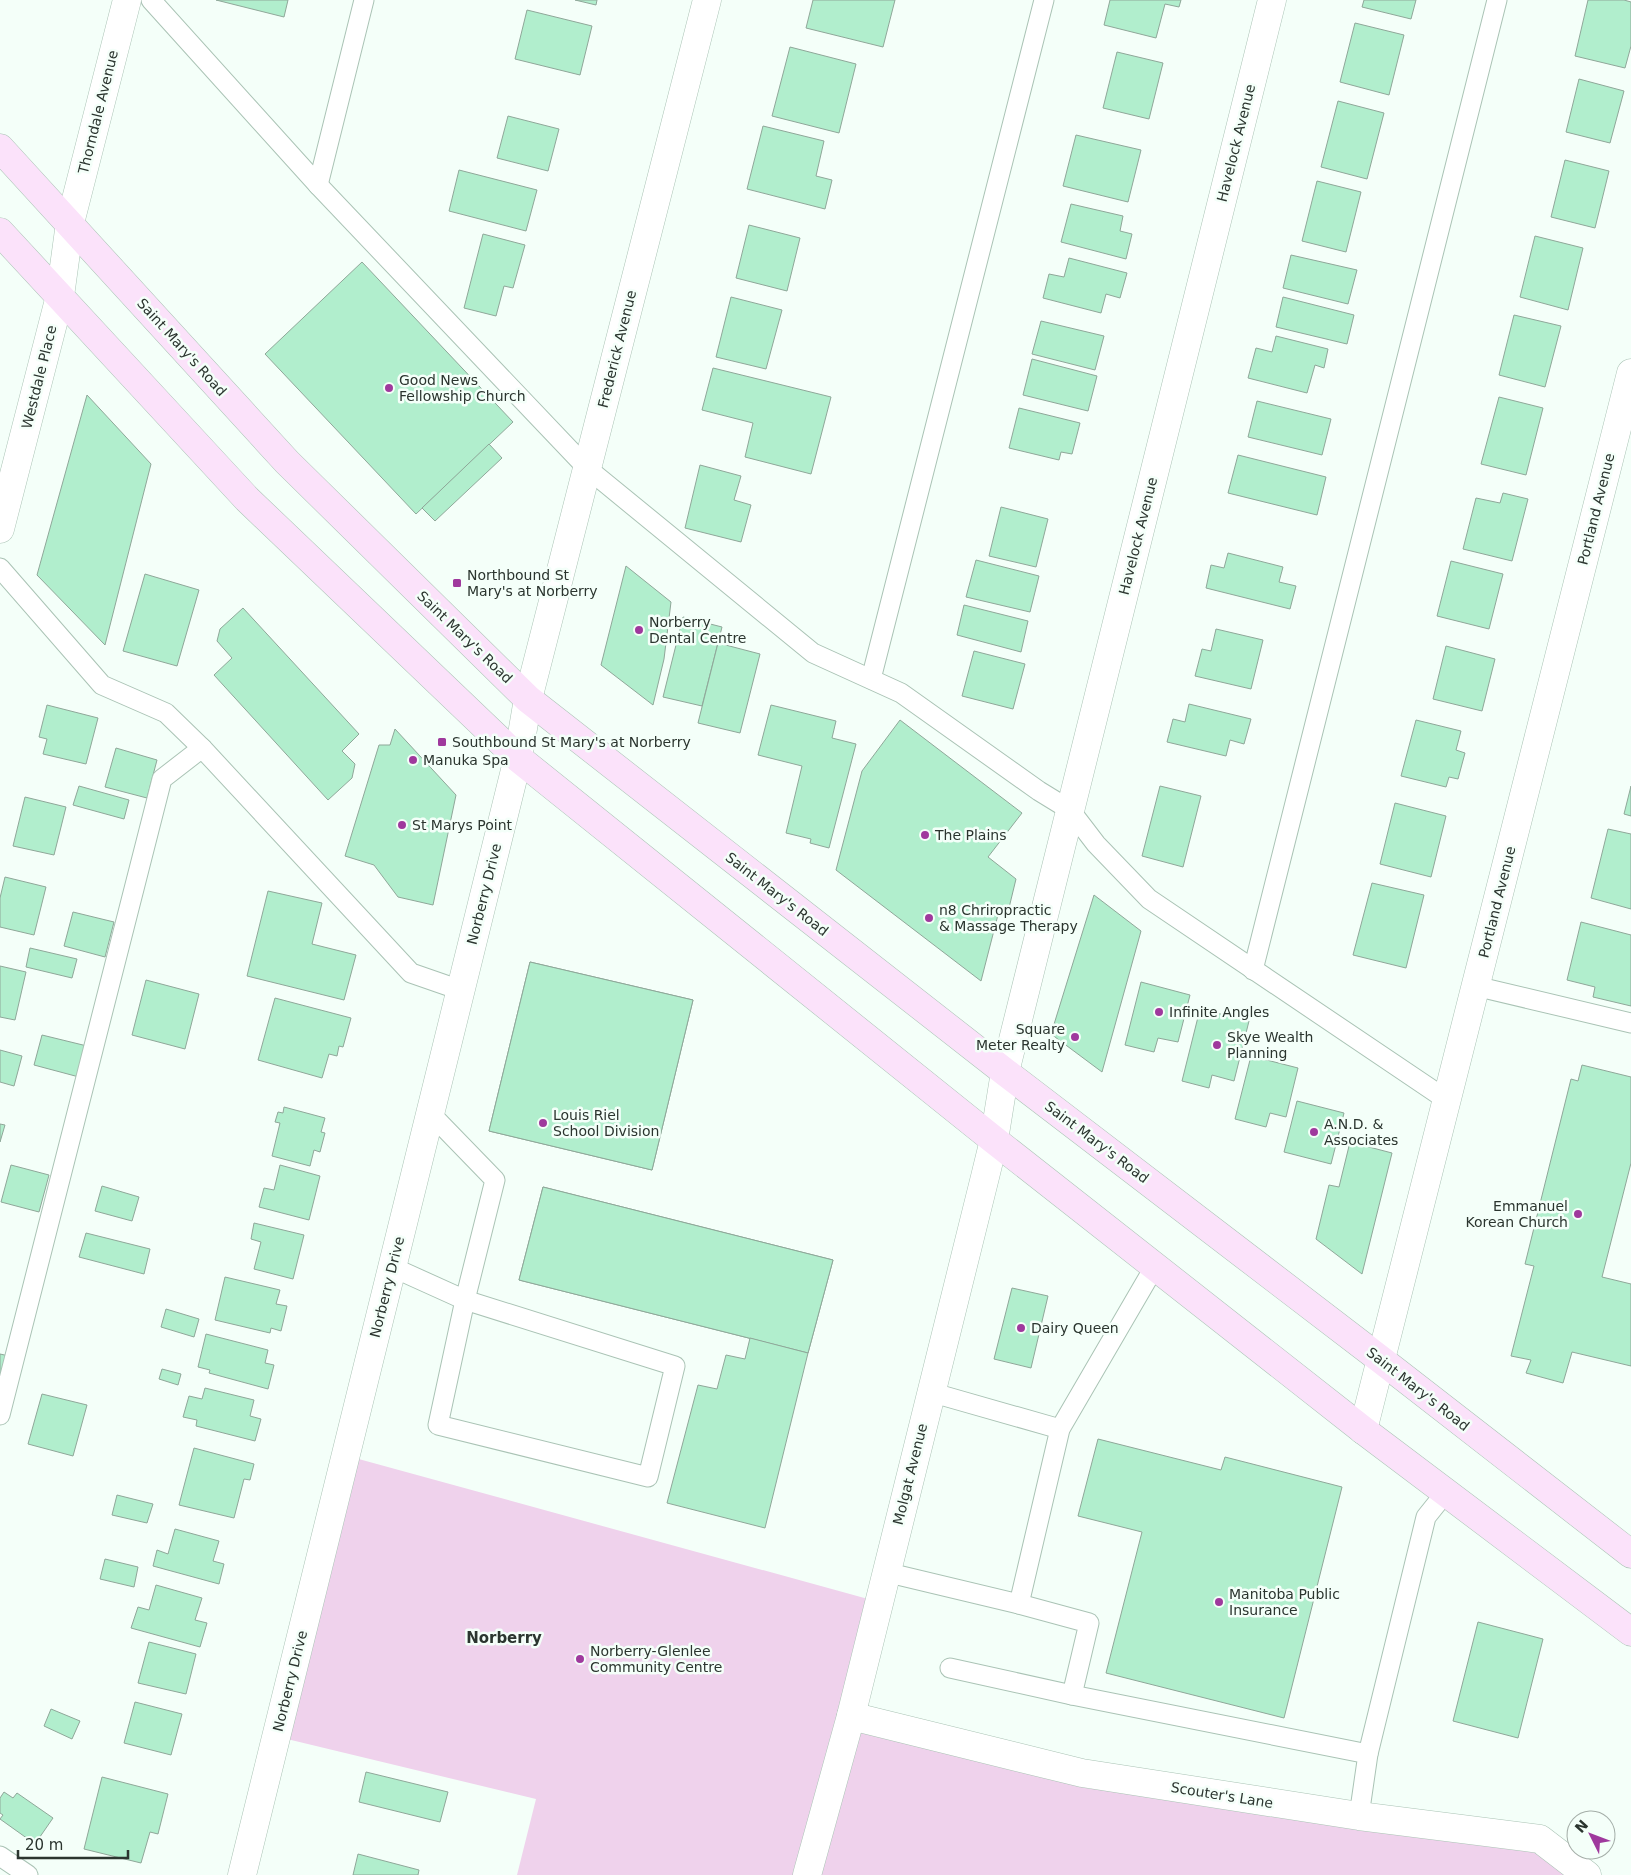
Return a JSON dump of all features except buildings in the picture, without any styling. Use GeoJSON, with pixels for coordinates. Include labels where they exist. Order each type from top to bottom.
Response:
{"type":"FeatureCollection","features":[{"type":"Feature","properties":{"kind":"main road","name":"Saint Mary's Road"},"geometry":{"type":"LineString","coordinates":[[0,148],[287,462],[528,699],[1005,1072],[1631,1554]]}},
{"type":"Feature","properties":{"kind":"main road"},"geometry":{"type":"LineString","coordinates":[[0,232],[247,499],[518,758],[994,1140],[1363,1430],[1631,1632]]}},
{"type":"Feature","properties":{"kind":"street","name":"Thorndale Avenue"},"geometry":{"type":"LineString","coordinates":[[70,223],[127,0]]}},
{"type":"Feature","properties":{"kind":"street","name":"Frederick Avenue"},"geometry":{"type":"LineString","coordinates":[[528,699],[707,0]]}},
{"type":"Feature","properties":{"kind":"street","name":"Havelock Avenue"},"geometry":{"type":"LineString","coordinates":[[1005,1072],[1272,0]]}},
{"type":"Feature","properties":{"kind":"street","name":"Westdale Place"},"geometry":{"type":"LineString","coordinates":[[0,528],[60,296],[70,223]]}},
{"type":"Feature","properties":{"kind":"street","name":"Portland Avenue"},"geometry":{"type":"LineString","coordinates":[[1363,1430],[1631,373]]}},
{"type":"Feature","properties":{"kind":"street","name":"Norberry Drive"},"geometry":{"type":"LineString","coordinates":[[242,1875],[518,758],[528,699]]}},
{"type":"Feature","properties":{"kind":"street","name":"Molgat Avenue"},"geometry":{"type":"LineString","coordinates":[[807,1875],[851,1716],[885,1572],[994,1140],[1005,1072]]}},
{"type":"Feature","properties":{"kind":"street","name":"Scouter's Lane"},"geometry":{"type":"LineString","coordinates":[[851,1716],[1082,1774],[1358,1816],[1540,1839],[1587,1875]]}},
{"type":"Feature","properties":{"kind":"lane"},"geometry":{"type":"LineString","coordinates":[[150,0],[318,185],[587,468],[813,654],[902,693],[1039,791],[1070,810],[1096,844],[1150,900],[1447,1100]]}},
{"type":"Feature","properties":{"kind":"lane"},"geometry":{"type":"LineString","coordinates":[[318,185],[364,0]]}},
{"type":"Feature","properties":{"kind":"lane"},"geometry":{"type":"LineString","coordinates":[[871,679],[1044,0]]}},
{"type":"Feature","properties":{"kind":"lane"},"geometry":{"type":"LineString","coordinates":[[1254,970],[1497,0]]}},
{"type":"Feature","properties":{"kind":"lane"},"geometry":{"type":"LineString","coordinates":[[0,568],[102,685],[166,713],[202,748],[412,973],[460,990]]}},
{"type":"Feature","properties":{"kind":"lane"},"geometry":{"type":"LineString","coordinates":[[0,1415],[162,779],[202,748]]}},
{"type":"Feature","properties":{"kind":"lane"},"geometry":{"type":"LineString","coordinates":[[1476,986],[1631,1022]]}},
{"type":"Feature","properties":{"kind":"lane"},"geometry":{"type":"LineString","coordinates":[[392,1267],[466,1300],[675,1366],[648,1477],[438,1425],[466,1300],[495,1180],[430,1113]]}},
{"type":"Feature","properties":{"kind":"lane"},"geometry":{"type":"LineString","coordinates":[[1019,1604],[1060,1429],[1155,1266]]}},
{"type":"Feature","properties":{"kind":"lane"},"geometry":{"type":"LineString","coordinates":[[930,1392],[1060,1429]]}},
{"type":"Feature","properties":{"kind":"lane"},"geometry":{"type":"LineString","coordinates":[[1358,1816],[1368,1754],[1426,1517],[1446,1492]]}},
{"type":"Feature","properties":{"kind":"lane"},"geometry":{"type":"LineString","coordinates":[[885,1572],[1089,1623],[1072,1695]]}},
{"type":"Feature","properties":{"kind":"lane"},"geometry":{"type":"LineString","coordinates":[[950,1668],[1072,1695],[1368,1754]]}},
{"type":"Feature","properties":{"kind":"lane"},"geometry":{"type":"LineString","coordinates":[[0,1856],[28,1875]]}},
{"type":"Feature","properties":{"kind":"shaded area","name":"Norberry-Glenlee Community Centre"},"geometry":{"type":"Polygon","coordinates":[[[355,1458],[868,1599],[841,1720],[1087,1788],[1536,1848],[1569,1875],[517,1875],[536,1799],[287,1739],[355,1458]]]}},
{"type":"Feature","properties":{"kind":"place","name":"Good News Fellowship Church"},"geometry":{"type":"Point","coordinates":[389,388]}},
{"type":"Feature","properties":{"kind":"place","name":"Northbound St Mary's at Norberry"},"geometry":{"type":"Point","coordinates":[457,583]}},
{"type":"Feature","properties":{"kind":"place","name":"Norberry Dental Centre"},"geometry":{"type":"Point","coordinates":[639,630]}},
{"type":"Feature","properties":{"kind":"place","name":"Southbound St Mary's at Norberry"},"geometry":{"type":"Point","coordinates":[442,742]}},
{"type":"Feature","properties":{"kind":"place","name":"Manuka Spa"},"geometry":{"type":"Point","coordinates":[413,760]}},
{"type":"Feature","properties":{"kind":"place","name":"St Marys Point"},"geometry":{"type":"Point","coordinates":[402,825]}},
{"type":"Feature","properties":{"kind":"place","name":"The Plains"},"geometry":{"type":"Point","coordinates":[925,835]}},
{"type":"Feature","properties":{"kind":"place","name":"n8 Chriropractic & Massage Therapy"},"geometry":{"type":"Point","coordinates":[929,918]}},
{"type":"Feature","properties":{"kind":"place","name":"Infinite Angles"},"geometry":{"type":"Point","coordinates":[1159,1012]}},
{"type":"Feature","properties":{"kind":"place","name":"Square Meter Realty"},"geometry":{"type":"Point","coordinates":[1075,1037]}},
{"type":"Feature","properties":{"kind":"place","name":"Skye Wealth Planning"},"geometry":{"type":"Point","coordinates":[1217,1045]}},
{"type":"Feature","properties":{"kind":"place","name":"Louis Riel School Division"},"geometry":{"type":"Point","coordinates":[543,1123]}},
{"type":"Feature","properties":{"kind":"place","name":"A.N.D. & Associates"},"geometry":{"type":"Point","coordinates":[1314,1132]}},
{"type":"Feature","properties":{"kind":"place","name":"Emmanuel Korean Church"},"geometry":{"type":"Point","coordinates":[1578,1214]}},
{"type":"Feature","properties":{"kind":"place","name":"Dairy Queen"},"geometry":{"type":"Point","coordinates":[1021,1328]}},
{"type":"Feature","properties":{"kind":"place","name":"Manitoba Public Insurance"},"geometry":{"type":"Point","coordinates":[1219,1602]}},
{"type":"Feature","properties":{"kind":"place","name":"Norberry-Glenlee Community Centre"},"geometry":{"type":"Point","coordinates":[580,1659]}},
{"type":"Feature","properties":{"kind":"district","name":"Norberry"},"geometry":{"type":"Point","coordinates":[504,1638]}}]}
